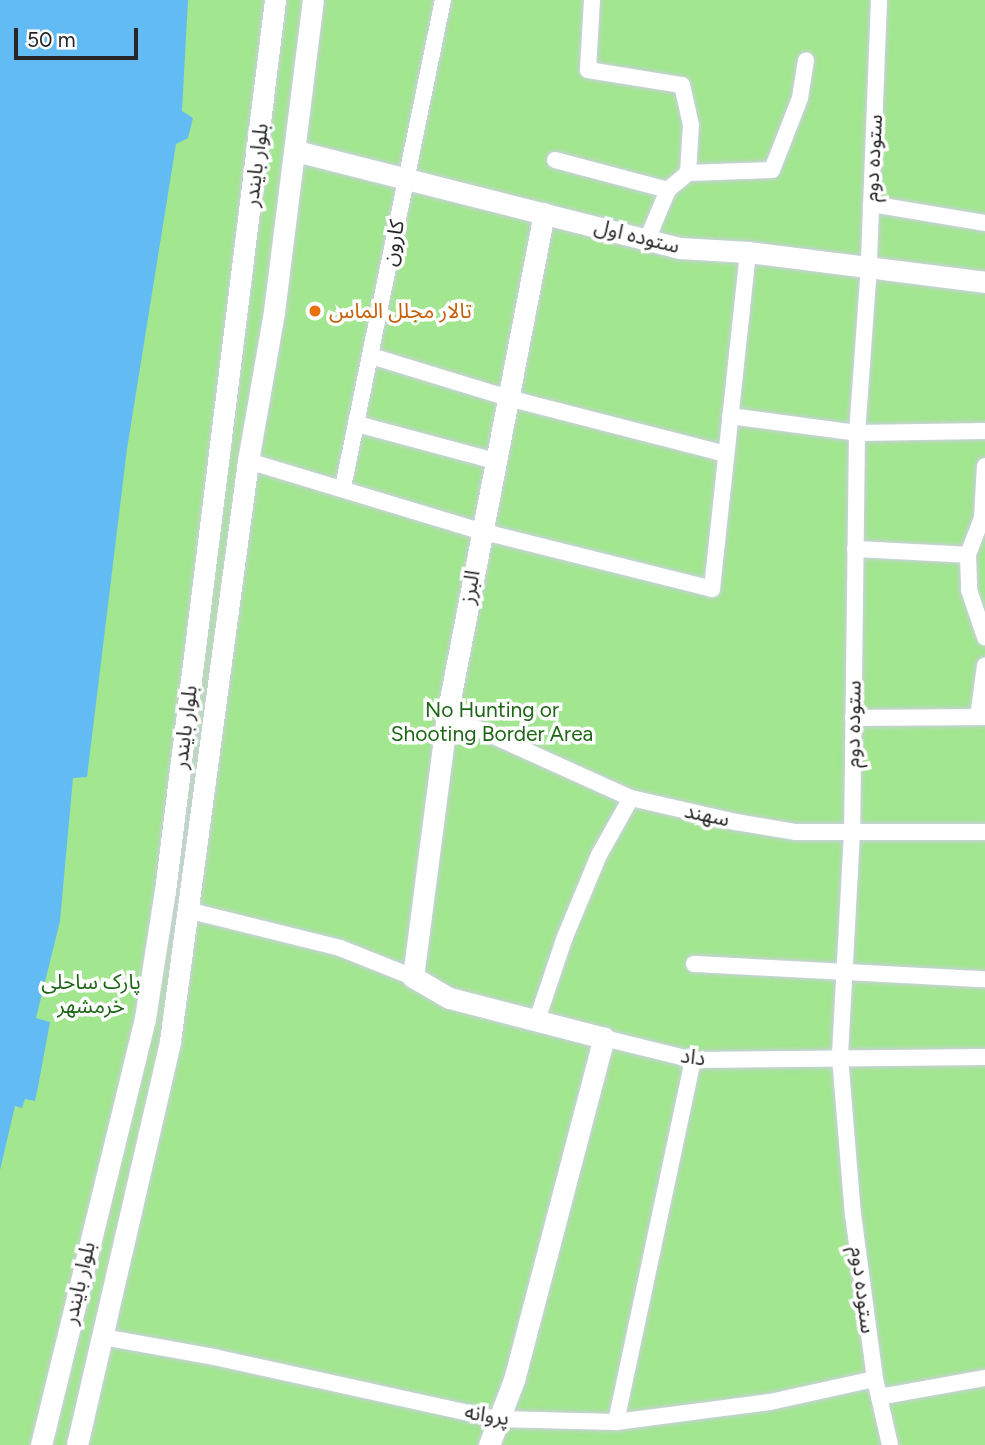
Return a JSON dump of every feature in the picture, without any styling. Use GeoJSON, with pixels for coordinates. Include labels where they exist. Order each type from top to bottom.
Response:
{"type":"FeatureCollection","features":[{"type":"Feature","properties":{"kind":"street","name":"بلوار بایندر"},"geometry":{"type":"LineString","coordinates":[[41,1445],[145,1018],[165,891],[275,0]]}},
{"type":"Feature","properties":{"kind":"street","name":"بلوار بایندر"},"geometry":{"type":"LineString","coordinates":[[77,1445],[170,1041],[248,461],[296,151],[313,0]]}},
{"type":"Feature","properties":{"kind":"street","name":"کارون"},"geometry":{"type":"LineString","coordinates":[[343,487],[443,0]]}},
{"type":"Feature","properties":{"kind":"street"},"geometry":{"type":"LineString","coordinates":[[592,0],[588,70],[682,85],[691,125],[688,173]]}},
{"type":"Feature","properties":{"kind":"street","name":"ستوده دوم"},"geometry":{"type":"LineString","coordinates":[[879,0],[869,266],[857,433],[852,833],[841,1057],[853,1214],[874,1379],[890,1445]]}},
{"type":"Feature","properties":{"kind":"street"},"geometry":{"type":"LineString","coordinates":[[648,240],[668,190],[688,173],[772,170],[800,98],[806,60]]}},
{"type":"Feature","properties":{"kind":"street","name":"ستوده اول"},"geometry":{"type":"LineString","coordinates":[[296,151],[680,248],[748,252],[985,282]]}},
{"type":"Feature","properties":{"kind":"street"},"geometry":{"type":"LineString","coordinates":[[555,160],[668,190]]}},
{"type":"Feature","properties":{"kind":"street"},"geometry":{"type":"LineString","coordinates":[[871,204],[985,223]]}},
{"type":"Feature","properties":{"kind":"street","name":"البرز"},"geometry":{"type":"LineString","coordinates":[[414,970],[447,715],[480,531],[544,213]]}},
{"type":"Feature","properties":{"kind":"street"},"geometry":{"type":"LineString","coordinates":[[248,461],[343,487],[480,531],[712,589],[748,252]]}},
{"type":"Feature","properties":{"kind":"street"},"geometry":{"type":"LineString","coordinates":[[371,356],[508,398],[726,454]]}},
{"type":"Feature","properties":{"kind":"street"},"geometry":{"type":"LineString","coordinates":[[730,416],[857,433],[985,432]]}},
{"type":"Feature","properties":{"kind":"street"},"geometry":{"type":"LineString","coordinates":[[357,424],[495,461]]}},
{"type":"Feature","properties":{"kind":"street"},"geometry":{"type":"LineString","coordinates":[[985,466],[982,518],[968,555],[985,637]]}},
{"type":"Feature","properties":{"kind":"street"},"geometry":{"type":"LineString","coordinates":[[211,512],[241,516]]}},
{"type":"Feature","properties":{"kind":"street"},"geometry":{"type":"LineString","coordinates":[[855,549],[968,555]]}},
{"type":"Feature","properties":{"kind":"street"},"geometry":{"type":"LineString","coordinates":[[853,718],[982,717],[985,665]]}},
{"type":"Feature","properties":{"kind":"street","name":"سهند"},"geometry":{"type":"LineString","coordinates":[[447,715],[631,798],[796,832],[985,832]]}},
{"type":"Feature","properties":{"kind":"street"},"geometry":{"type":"LineString","coordinates":[[537,1023],[565,937],[599,855],[631,798]]}},
{"type":"Feature","properties":{"kind":"street","name":"داد"},"geometry":{"type":"LineString","coordinates":[[187,910],[340,948],[414,970],[449,998],[537,1023],[693,1060],[985,1057]]}},
{"type":"Feature","properties":{"kind":"street"},"geometry":{"type":"LineString","coordinates":[[694,964],[985,979]]}},
{"type":"Feature","properties":{"kind":"street"},"geometry":{"type":"LineString","coordinates":[[489,1445],[514,1380],[604,1038]]}},
{"type":"Feature","properties":{"kind":"street"},"geometry":{"type":"LineString","coordinates":[[616,1422],[693,1060]]}},
{"type":"Feature","properties":{"kind":"street","name":"پروانه"},"geometry":{"type":"LineString","coordinates":[[103,1337],[214,1357],[497,1419],[616,1422],[770,1402],[874,1379]]}},
{"type":"Feature","properties":{"kind":"street"},"geometry":{"type":"LineString","coordinates":[[879,1397],[985,1378]]}},
{"type":"Feature","properties":{"kind":"green space","name":"No Hunting or Shooting Border Area"},"geometry":{"type":"Polygon","coordinates":[[[0,0],[985,0],[985,1445],[0,1445],[0,0]]]}},
{"type":"Feature","properties":{"kind":"water"},"geometry":{"type":"Polygon","coordinates":[[[0,0],[188,0],[182,111],[193,118],[188,138],[176,144],[127,449],[87,777],[73,778],[60,921],[36,1018],[50,1022],[35,1101],[25,1099],[22,1108],[15,1106],[0,1170],[0,0]]]}},
{"type":"Feature","properties":{"kind":"place","name":"تالار مجلل الماس"},"geometry":{"type":"Point","coordinates":[315,311]}},
{"type":"Feature","properties":{"kind":"park label","name":"پارک ساحلی خرمشهر"},"geometry":{"type":"Point","coordinates":[91,994]}}]}
